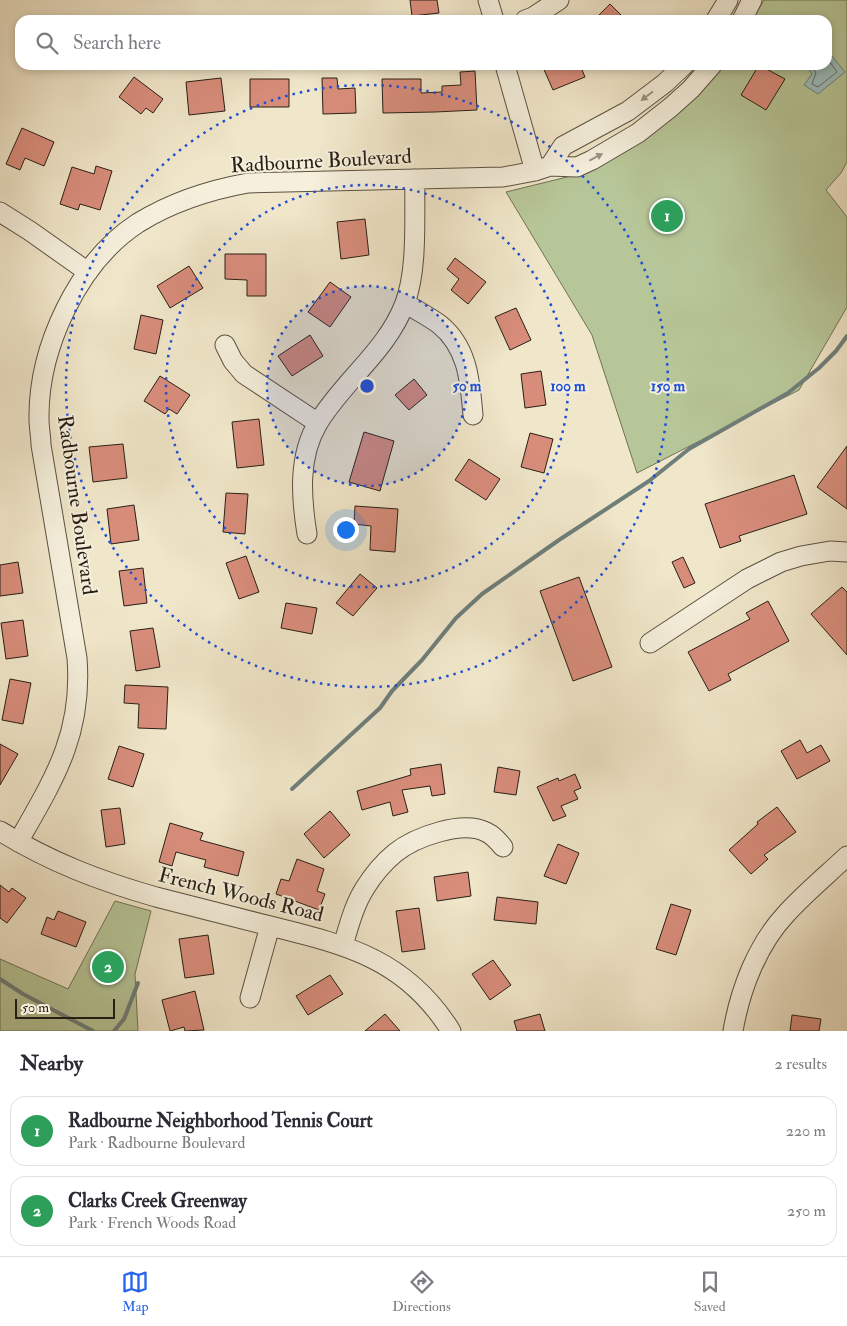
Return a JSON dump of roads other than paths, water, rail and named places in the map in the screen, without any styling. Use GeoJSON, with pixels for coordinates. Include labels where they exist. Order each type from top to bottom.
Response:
{"type":"FeatureCollection","features":[{"type":"Feature","properties":{"kind":"street"},"geometry":{"type":"LineString","coordinates":[[488,0],[492,15]]}},
{"type":"Feature","properties":{"kind":"street"},"geometry":{"type":"LineString","coordinates":[[536,15],[559,0]]}},
{"type":"Feature","properties":{"kind":"street"},"geometry":{"type":"LineString","coordinates":[[719,15],[728,0]]}},
{"type":"Feature","properties":{"kind":"street"},"geometry":{"type":"LineString","coordinates":[[744,15],[752,0]]}},
{"type":"Feature","properties":{"kind":"street"},"geometry":{"type":"LineString","coordinates":[[507,70],[542,169],[563,146],[628,111],[679,70]]}},
{"type":"Feature","properties":{"kind":"street","name":"Radbourne Boulevard"},"geometry":{"type":"LineString","coordinates":[[18,842],[60,765],[72,729],[78,686],[77,658],[41,445],[39,418],[43,383],[49,353],[65,311],[88,272],[107,250],[138,223],[162,210],[206,192],[248,183],[503,177],[542,169],[577,167],[638,133],[677,101],[707,70]]}},
{"type":"Feature","properties":{"kind":"street"},"geometry":{"type":"LineString","coordinates":[[307,534],[301,491],[303,472],[312,435],[318,423],[342,392],[385,342],[405,303],[413,268],[415,179]]}},
{"type":"Feature","properties":{"kind":"street"},"geometry":{"type":"LineString","coordinates":[[0,212],[88,272]]}},
{"type":"Feature","properties":{"kind":"street"},"geometry":{"type":"LineString","coordinates":[[405,303],[440,325],[457,344],[465,360],[469,376],[473,416]]}},
{"type":"Feature","properties":{"kind":"street"},"geometry":{"type":"LineString","coordinates":[[225,345],[233,361],[244,374],[318,423]]}},
{"type":"Feature","properties":{"kind":"street"},"geometry":{"type":"LineString","coordinates":[[650,643],[747,579],[781,562],[821,553],[847,552]]}},
{"type":"Feature","properties":{"kind":"street"},"geometry":{"type":"LineString","coordinates":[[343,945],[355,908],[365,887],[379,869],[404,847],[423,837],[458,829],[477,829],[486,832],[503,847]]}},
{"type":"Feature","properties":{"kind":"street","name":"French Woods Road"},"geometry":{"type":"LineString","coordinates":[[0,831],[53,861],[127,888],[343,945],[375,959],[398,973],[427,999],[451,1031]]}},
{"type":"Feature","properties":{"kind":"street"},"geometry":{"type":"LineString","coordinates":[[733,1031],[743,992],[754,963],[767,938],[785,914],[847,856]]}},
{"type":"Feature","properties":{"kind":"street"},"geometry":{"type":"LineString","coordinates":[[250,998],[270,926]]}},
{"type":"Feature","properties":{"kind":"water"},"geometry":{"type":"Polygon","coordinates":[[[832,56],[845,72],[818,94],[804,85],[812,74],[809,70],[832,70],[832,56]]]}},
{"type":"Feature","properties":{"kind":"waterway"},"geometry":{"type":"LineString","coordinates":[[292,789],[380,708],[392,691],[422,660],[456,618],[482,594],[559,540],[649,481],[689,449],[788,393],[819,368],[836,351],[847,336]]}},
{"type":"Feature","properties":{"kind":"waterway"},"geometry":{"type":"LineString","coordinates":[[0,979],[23,994],[93,1031]]}},
{"type":"Feature","properties":{"kind":"waterway"},"geometry":{"type":"LineString","coordinates":[[114,1031],[124,1019],[138,983]]}},
{"type":"Feature","properties":{"kind":"place","name":"Radbourne Neighborhood Tennis Court"},"geometry":{"type":"Point","coordinates":[667,216]}},
{"type":"Feature","properties":{"kind":"place","name":"Clarks Creek Greenway"},"geometry":{"type":"Point","coordinates":[108,967]}}]}
